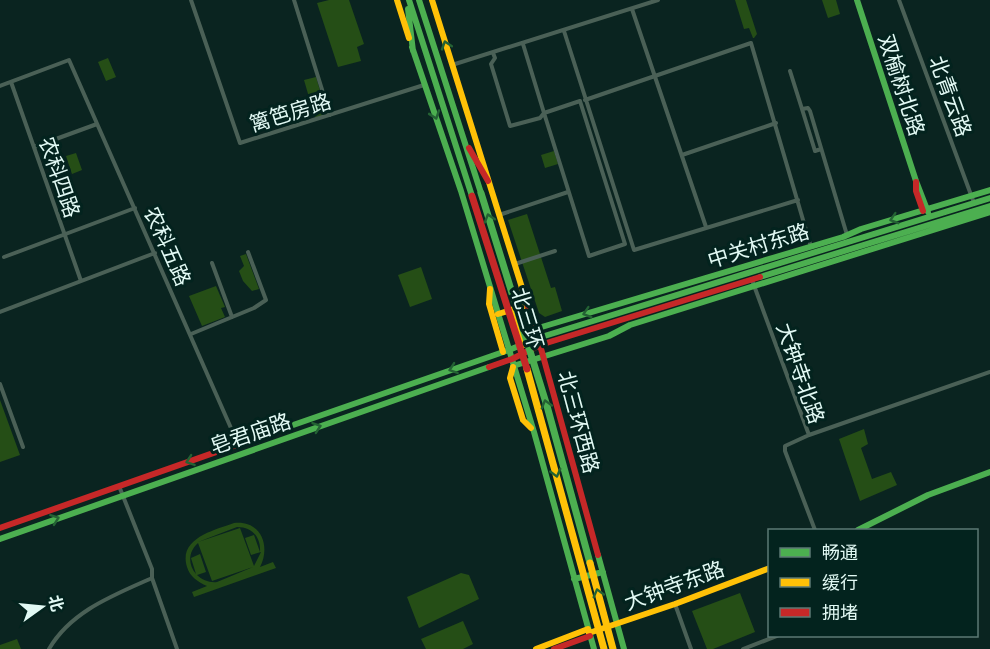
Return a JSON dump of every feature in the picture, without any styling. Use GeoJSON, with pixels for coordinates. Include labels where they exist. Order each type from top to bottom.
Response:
{"type":"FeatureCollection","features":[{"type":"Feature","properties":{"kind":"main road"},"geometry":{"type":"LineString","coordinates":[[397,0],[461,191],[498,314],[506,351]]}},
{"type":"Feature","properties":{"kind":"main road"},"geometry":{"type":"LineString","coordinates":[[408,0],[413,51]]}},
{"type":"Feature","properties":{"kind":"main road","name":"北三环"},"geometry":{"type":"LineString","coordinates":[[408,0],[539,409],[604,649]]}},
{"type":"Feature","properties":{"kind":"main road","name":"北三环"},"geometry":{"type":"LineString","coordinates":[[419,0],[547,406],[613,649]]}},
{"type":"Feature","properties":{"kind":"main road"},"geometry":{"type":"LineString","coordinates":[[424,0],[426,21]]}},
{"type":"Feature","properties":{"kind":"main road","name":"北三环西路"},"geometry":{"type":"LineString","coordinates":[[432,0],[539,341],[624,649]]}},
{"type":"Feature","properties":{"kind":"main road","name":"双榆树北路"},"geometry":{"type":"LineString","coordinates":[[857,0],[926,213]]}},
{"type":"Feature","properties":{"kind":"main road"},"geometry":{"type":"LineString","coordinates":[[462,135],[488,181]]}},
{"type":"Feature","properties":{"kind":"main road","name":"中关村东路"},"geometry":{"type":"LineString","coordinates":[[535,329],[812,250],[847,235],[973,199],[990,190]]}},
{"type":"Feature","properties":{"kind":"main road","name":"中关村东路"},"geometry":{"type":"LineString","coordinates":[[973,199],[990,198]]}},
{"type":"Feature","properties":{"kind":"main road","name":"中关村东路"},"geometry":{"type":"LineString","coordinates":[[512,362],[529,361],[609,336],[630,325],[753,283],[990,206]]}},
{"type":"Feature","properties":{"kind":"main road","name":"中关村东路"},"geometry":{"type":"LineString","coordinates":[[539,341],[753,283],[990,212]]}},
{"type":"Feature","properties":{"kind":"main road","name":"中关村东路"},"geometry":{"type":"LineString","coordinates":[[539,341],[926,213]]}},
{"type":"Feature","properties":{"kind":"main road"},"geometry":{"type":"LineString","coordinates":[[490,287],[489,304],[512,362],[510,378],[524,420],[534,432],[594,649]]}},
{"type":"Feature","properties":{"kind":"main road"},"geometry":{"type":"LineString","coordinates":[[498,314],[528,305]]}},
{"type":"Feature","properties":{"kind":"main road"},"geometry":{"type":"LineString","coordinates":[[513,309],[529,361]]}},
{"type":"Feature","properties":{"kind":"main road"},"geometry":{"type":"LineString","coordinates":[[512,362],[539,341]]}},
{"type":"Feature","properties":{"kind":"main road","name":"皂君庙路"},"geometry":{"type":"LineString","coordinates":[[0,528],[524,344],[539,341]]}},
{"type":"Feature","properties":{"kind":"main road","name":"皂君庙路"},"geometry":{"type":"LineString","coordinates":[[0,539],[512,362]]}},
{"type":"Feature","properties":{"kind":"main road"},"geometry":{"type":"LineString","coordinates":[[862,529],[928,495],[990,472]]}},
{"type":"Feature","properties":{"kind":"main road","name":"大钟寺东路"},"geometry":{"type":"LineString","coordinates":[[589,633],[768,569]]}},
{"type":"Feature","properties":{"kind":"main road"},"geometry":{"type":"LineString","coordinates":[[574,579],[603,572]]}},
{"type":"Feature","properties":{"kind":"main road"},"geometry":{"type":"LineString","coordinates":[[536,649],[589,633]]}},
{"type":"Feature","properties":{"kind":"main road"},"geometry":{"type":"LineString","coordinates":[[554,649],[589,633]]}},
{"type":"Feature","properties":{"kind":"street","name":"篱笆房路"},"geometry":{"type":"LineString","coordinates":[[191,0],[240,144],[424,85]]}},
{"type":"Feature","properties":{"kind":"street"},"geometry":{"type":"LineString","coordinates":[[294,0],[330,115]]}},
{"type":"Feature","properties":{"kind":"street"},"geometry":{"type":"LineString","coordinates":[[452,65],[658,0]]}},
{"type":"Feature","properties":{"kind":"street","name":"北青云路"},"geometry":{"type":"LineString","coordinates":[[899,0],[973,199]]}},
{"type":"Feature","properties":{"kind":"street"},"geometry":{"type":"LineString","coordinates":[[632,9],[706,227]]}},
{"type":"Feature","properties":{"kind":"street"},"geometry":{"type":"LineString","coordinates":[[564,31],[634,250],[798,200]]}},
{"type":"Feature","properties":{"kind":"street"},"geometry":{"type":"LineString","coordinates":[[585,100],[751,43],[812,250]]}},
{"type":"Feature","properties":{"kind":"street"},"geometry":{"type":"LineString","coordinates":[[493,53],[495,58],[491,64],[510,126],[540,118],[544,113],[580,101],[625,244],[590,256],[568,192],[544,113],[523,44]]}},
{"type":"Feature","properties":{"kind":"street","name":"农科五路"},"geometry":{"type":"LineString","coordinates":[[11,82],[69,60],[238,444]]}},
{"type":"Feature","properties":{"kind":"street"},"geometry":{"type":"LineString","coordinates":[[789,71],[815,151],[821,149]]}},
{"type":"Feature","properties":{"kind":"street"},"geometry":{"type":"LineString","coordinates":[[0,86],[11,82]]}},
{"type":"Feature","properties":{"kind":"street","name":"农科四路"},"geometry":{"type":"LineString","coordinates":[[11,82],[81,281]]}},
{"type":"Feature","properties":{"kind":"street"},"geometry":{"type":"LineString","coordinates":[[802,109],[808,108],[810,111],[847,235]]}},
{"type":"Feature","properties":{"kind":"street"},"geometry":{"type":"LineString","coordinates":[[682,156],[776,123]]}},
{"type":"Feature","properties":{"kind":"street"},"geometry":{"type":"LineString","coordinates":[[34,147],[97,124]]}},
{"type":"Feature","properties":{"kind":"street"},"geometry":{"type":"LineString","coordinates":[[499,215],[568,192]]}},
{"type":"Feature","properties":{"kind":"street"},"geometry":{"type":"LineString","coordinates":[[3,257],[135,208]]}},
{"type":"Feature","properties":{"kind":"street"},"geometry":{"type":"LineString","coordinates":[[515,264],[555,251]]}},
{"type":"Feature","properties":{"kind":"street"},"geometry":{"type":"LineString","coordinates":[[191,334],[254,308],[266,300],[248,252]]}},
{"type":"Feature","properties":{"kind":"street"},"geometry":{"type":"LineString","coordinates":[[0,312],[155,253]]}},
{"type":"Feature","properties":{"kind":"street"},"geometry":{"type":"LineString","coordinates":[[212,263],[232,317]]}},
{"type":"Feature","properties":{"kind":"street","name":"大钟寺北路"},"geometry":{"type":"LineString","coordinates":[[753,283],[809,435],[785,446],[785,451],[814,529]]}},
{"type":"Feature","properties":{"kind":"street"},"geometry":{"type":"LineString","coordinates":[[809,435],[990,372]]}},
{"type":"Feature","properties":{"kind":"street"},"geometry":{"type":"LineString","coordinates":[[0,384],[23,447]]}},
{"type":"Feature","properties":{"kind":"street"},"geometry":{"type":"LineString","coordinates":[[119,486],[152,569],[152,578],[177,649]]}},
{"type":"Feature","properties":{"kind":"street"},"geometry":{"type":"LineString","coordinates":[[50,649],[58,634],[95,604],[152,578]]}},
{"type":"Feature","properties":{"kind":"street"},"geometry":{"type":"LineString","coordinates":[[675,604],[691,649]]}},
{"type":"Feature","properties":{"kind":"street"},"geometry":{"type":"LineString","coordinates":[[743,649],[774,637]]}},
{"type":"Feature","properties":{"kind":"green space"},"geometry":{"type":"Polygon","coordinates":[[[329,0],[349,0],[364,44],[357,47],[361,61],[338,67],[317,3],[329,0]]]}},
{"type":"Feature","properties":{"kind":"green space"},"geometry":{"type":"Polygon","coordinates":[[[735,0],[746,0],[757,34],[754,38],[749,28],[744,29],[735,0]]]}},
{"type":"Feature","properties":{"kind":"green space"},"geometry":{"type":"Polygon","coordinates":[[[822,0],[836,0],[840,14],[828,18],[822,0]]]}},
{"type":"Feature","properties":{"kind":"green space"},"geometry":{"type":"Polygon","coordinates":[[[108,58],[116,77],[106,81],[98,62],[108,58]]]}},
{"type":"Feature","properties":{"kind":"green space"},"geometry":{"type":"Polygon","coordinates":[[[316,77],[327,114],[315,118],[304,80],[316,77]]]}},
{"type":"Feature","properties":{"kind":"green space"},"geometry":{"type":"Polygon","coordinates":[[[554,151],[558,164],[545,168],[541,155],[554,151]]]}},
{"type":"Feature","properties":{"kind":"green space"},"geometry":{"type":"Polygon","coordinates":[[[76,153],[82,170],[72,174],[66,156],[76,153]]]}},
{"type":"Feature","properties":{"kind":"green space"},"geometry":{"type":"Polygon","coordinates":[[[527,214],[551,288],[555,287],[562,311],[545,317],[539,313],[508,220],[527,214]]]}},
{"type":"Feature","properties":{"kind":"green space"},"geometry":{"type":"Polygon","coordinates":[[[246,254],[259,289],[252,291],[243,281],[239,271],[244,266],[240,256],[246,254]]]}},
{"type":"Feature","properties":{"kind":"green space"},"geometry":{"type":"Polygon","coordinates":[[[421,267],[432,299],[410,307],[398,275],[421,267]]]}},
{"type":"Feature","properties":{"kind":"green space"},"geometry":{"type":"Polygon","coordinates":[[[216,286],[225,307],[221,308],[225,317],[202,326],[189,296],[216,286]]]}},
{"type":"Feature","properties":{"kind":"green space"},"geometry":{"type":"Polygon","coordinates":[[[0,400],[20,455],[0,462],[0,400]]]}},
{"type":"Feature","properties":{"kind":"green space"},"geometry":{"type":"Polygon","coordinates":[[[864,429],[868,444],[861,448],[872,479],[891,472],[897,485],[860,501],[839,439],[864,429]]]}},
{"type":"Feature","properties":{"kind":"green space"},"geometry":{"type":"Polygon","coordinates":[[[234,523],[243,523],[257,530],[264,543],[260,567],[273,562],[276,568],[194,597],[192,592],[207,586],[200,583],[188,571],[186,557],[188,549],[193,542],[208,532],[234,523]],[[237,527],[198,542],[240,528],[254,566],[261,552],[251,555],[245,538],[254,535],[260,552],[257,537],[247,529],[237,527]],[[198,543],[191,553],[190,561],[196,574],[191,558],[200,554],[206,572],[197,575],[204,580],[217,582],[253,567],[212,581],[198,543]]]}},
{"type":"Feature","properties":{"kind":"green space"},"geometry":{"type":"Polygon","coordinates":[[[461,573],[469,575],[479,599],[419,628],[407,597],[461,573]]]}},
{"type":"Feature","properties":{"kind":"green space"},"geometry":{"type":"Polygon","coordinates":[[[740,593],[755,632],[713,649],[707,649],[692,611],[740,593]]]}},
{"type":"Feature","properties":{"kind":"green space"},"geometry":{"type":"Polygon","coordinates":[[[463,621],[473,644],[463,649],[426,649],[421,639],[463,621]]]}},
{"type":"Feature","properties":{"kind":"green space"},"geometry":{"type":"Polygon","coordinates":[[[17,639],[21,649],[0,649],[0,645],[17,639]]]}},
{"type":"Feature","properties":{"kind":"traffic: fast"},"geometry":{"type":"LineString","coordinates":[[409,0],[472,196]]}},
{"type":"Feature","properties":{"kind":"traffic: fast"},"geometry":{"type":"LineString","coordinates":[[419,0],[481,193]]}},
{"type":"Feature","properties":{"kind":"traffic: fast"},"geometry":{"type":"LineString","coordinates":[[857,0],[928,212]]}},
{"type":"Feature","properties":{"kind":"traffic: fast"},"geometry":{"type":"LineString","coordinates":[[408,9],[413,51]]}},
{"type":"Feature","properties":{"kind":"traffic: fast"},"geometry":{"type":"LineString","coordinates":[[412,47],[461,191],[534,432],[594,649]]}},
{"type":"Feature","properties":{"kind":"traffic: fast"},"geometry":{"type":"LineString","coordinates":[[535,329],[843,237],[861,229],[990,190]]}},
{"type":"Feature","properties":{"kind":"traffic: fast"},"geometry":{"type":"LineString","coordinates":[[481,193],[547,406],[590,563]]}},
{"type":"Feature","properties":{"kind":"traffic: fast"},"geometry":{"type":"LineString","coordinates":[[273,432],[538,338],[990,198]]}},
{"type":"Feature","properties":{"kind":"traffic: fast"},"geometry":{"type":"LineString","coordinates":[[760,277],[990,206]]}},
{"type":"Feature","properties":{"kind":"traffic: fast"},"geometry":{"type":"LineString","coordinates":[[513,366],[609,336],[630,325],[990,212]]}},
{"type":"Feature","properties":{"kind":"traffic: fast"},"geometry":{"type":"LineString","coordinates":[[0,539],[489,367]]}},
{"type":"Feature","properties":{"kind":"traffic: fast"},"geometry":{"type":"LineString","coordinates":[[860,529],[928,495],[990,472]]}},
{"type":"Feature","properties":{"kind":"traffic: fast"},"geometry":{"type":"LineString","coordinates":[[598,555],[624,649]]}},
{"type":"Feature","properties":{"kind":"traffic: fast"},"geometry":{"type":"LineString","coordinates":[[574,579],[603,572]]}},
{"type":"Feature","properties":{"kind":"traffic: slow"},"geometry":{"type":"LineString","coordinates":[[397,0],[409,38]]}},
{"type":"Feature","properties":{"kind":"traffic: slow"},"geometry":{"type":"LineString","coordinates":[[432,0],[523,291]]}},
{"type":"Feature","properties":{"kind":"traffic: slow"},"geometry":{"type":"LineString","coordinates":[[490,289],[489,304],[503,352]]}},
{"type":"Feature","properties":{"kind":"traffic: slow"},"geometry":{"type":"LineString","coordinates":[[498,314],[528,305]]}},
{"type":"Feature","properties":{"kind":"traffic: slow"},"geometry":{"type":"LineString","coordinates":[[513,309],[524,345]]}},
{"type":"Feature","properties":{"kind":"traffic: slow"},"geometry":{"type":"LineString","coordinates":[[513,367],[510,378],[523,420],[531,428]]}},
{"type":"Feature","properties":{"kind":"traffic: slow"},"geometry":{"type":"LineString","coordinates":[[527,369],[604,649]]}},
{"type":"Feature","properties":{"kind":"traffic: slow"},"geometry":{"type":"LineString","coordinates":[[590,563],[613,649]]}},
{"type":"Feature","properties":{"kind":"traffic: slow"},"geometry":{"type":"LineString","coordinates":[[589,633],[768,569]]}},
{"type":"Feature","properties":{"kind":"traffic: slow"},"geometry":{"type":"LineString","coordinates":[[536,649],[588,629]]}},
{"type":"Feature","properties":{"kind":"traffic: jam"},"geometry":{"type":"LineString","coordinates":[[469,148],[488,181]]}},
{"type":"Feature","properties":{"kind":"traffic: jam"},"geometry":{"type":"LineString","coordinates":[[916,182],[916,191],[923,211]]}},
{"type":"Feature","properties":{"kind":"traffic: jam"},"geometry":{"type":"LineString","coordinates":[[472,196],[527,369]]}},
{"type":"Feature","properties":{"kind":"traffic: jam"},"geometry":{"type":"LineString","coordinates":[[489,367],[540,345],[760,277]]}},
{"type":"Feature","properties":{"kind":"traffic: jam"},"geometry":{"type":"LineString","coordinates":[[523,291],[598,555]]}},
{"type":"Feature","properties":{"kind":"traffic: jam"},"geometry":{"type":"LineString","coordinates":[[0,528],[273,432]]}},
{"type":"Feature","properties":{"kind":"traffic: jam"},"geometry":{"type":"LineString","coordinates":[[554,649],[590,636]]}}]}
